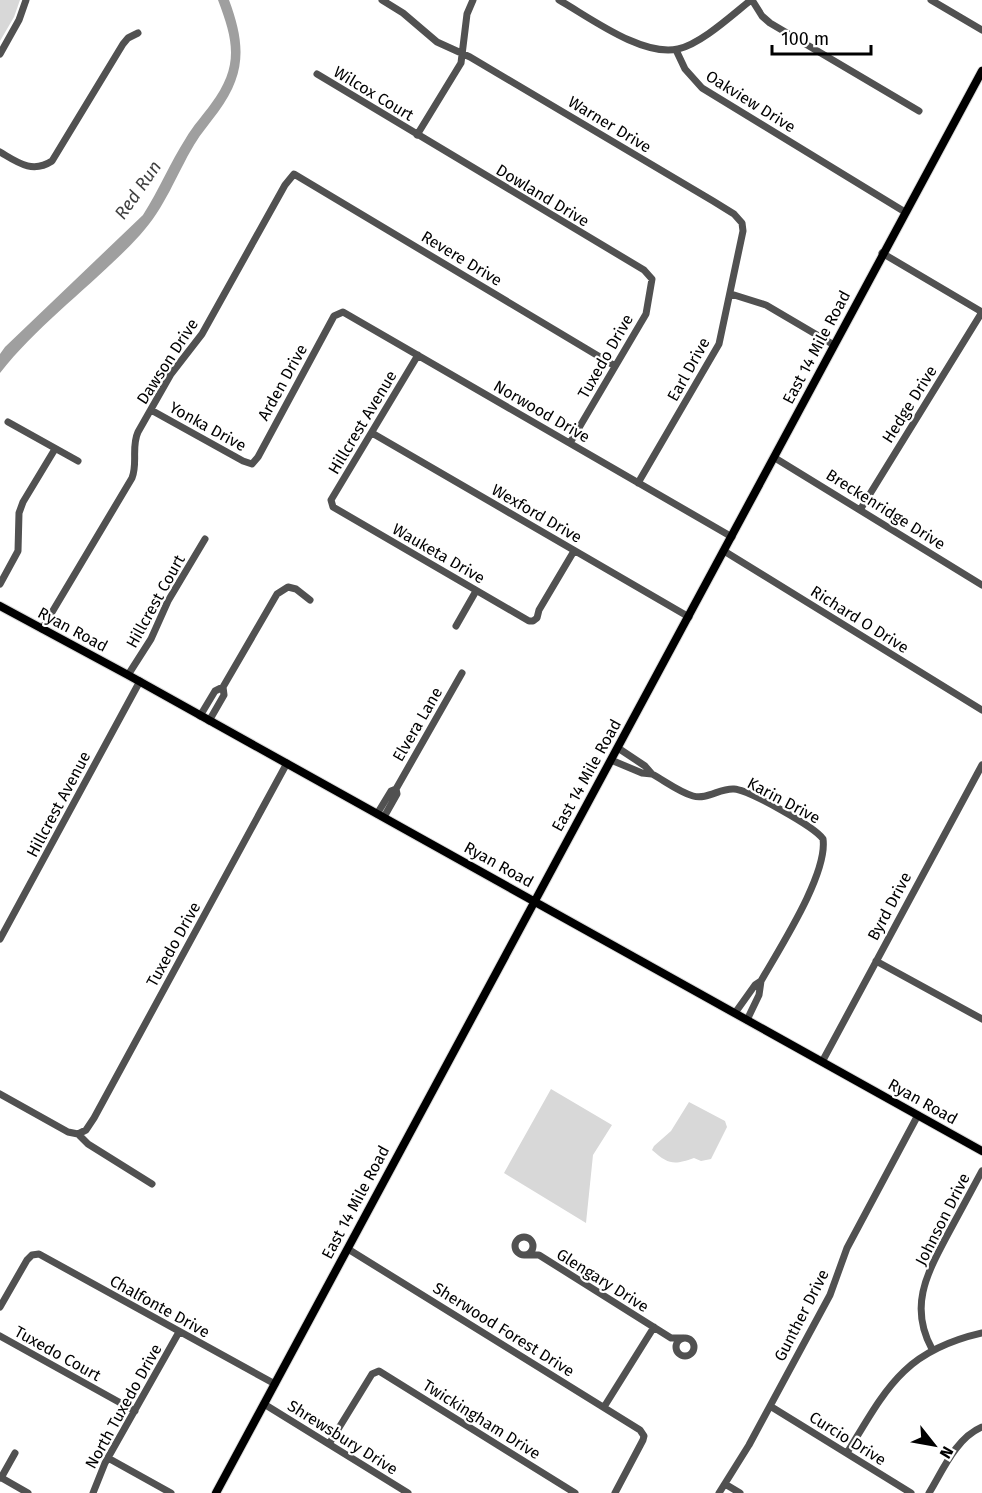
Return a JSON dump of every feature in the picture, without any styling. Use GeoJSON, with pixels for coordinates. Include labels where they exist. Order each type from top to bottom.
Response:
{"type":"FeatureCollection","features":[{"type":"Feature","properties":{"kind":"main road","name":"East 14 Mile Road"},"geometry":{"type":"LineString","coordinates":[[216,1493],[982,70]]}},
{"type":"Feature","properties":{"kind":"main road","name":"Ryan Road"},"geometry":{"type":"LineString","coordinates":[[0,606],[140,681],[982,1150]]}},
{"type":"Feature","properties":{"kind":"street"},"geometry":{"type":"LineString","coordinates":[[0,54],[23,14],[26,0]]}},
{"type":"Feature","properties":{"kind":"street","name":"Warner Drive"},"geometry":{"type":"LineString","coordinates":[[382,0],[403,14],[430,38],[462,53],[713,201],[734,214],[742,223]]}},
{"type":"Feature","properties":{"kind":"street"},"geometry":{"type":"LineString","coordinates":[[417,135],[461,63],[467,14],[473,0]]}},
{"type":"Feature","properties":{"kind":"street"},"geometry":{"type":"LineString","coordinates":[[559,0],[634,42],[662,50],[676,50],[700,38],[752,0],[762,16],[770,23],[919,111]]}},
{"type":"Feature","properties":{"kind":"street"},"geometry":{"type":"LineString","coordinates":[[931,0],[982,30]]}},
{"type":"Feature","properties":{"kind":"street"},"geometry":{"type":"LineString","coordinates":[[0,152],[29,167],[41,166],[52,161],[123,44],[128,38],[138,33]]}},
{"type":"Feature","properties":{"kind":"street","name":"Oakview Drive"},"geometry":{"type":"LineString","coordinates":[[676,50],[685,69],[702,88],[905,212]]}},
{"type":"Feature","properties":{"kind":"street","name":"Wilcox Court"},"geometry":{"type":"LineString","coordinates":[[316,74],[417,135]]}},
{"type":"Feature","properties":{"kind":"street","name":"Dowland Drive"},"geometry":{"type":"LineString","coordinates":[[417,135],[644,270],[652,279]]}},
{"type":"Feature","properties":{"kind":"street","name":"Revere Drive"},"geometry":{"type":"LineString","coordinates":[[294,174],[615,366]]}},
{"type":"Feature","properties":{"kind":"street","name":"Dawson Drive"},"geometry":{"type":"LineString","coordinates":[[42,629],[132,478],[136,467],[136,436],[171,374],[202,334],[285,185],[294,174]]}},
{"type":"Feature","properties":{"kind":"street","name":"Earl Drive"},"geometry":{"type":"LineString","coordinates":[[638,483],[719,344],[731,294],[742,223]]}},
{"type":"Feature","properties":{"kind":"street"},"geometry":{"type":"LineString","coordinates":[[882,253],[982,312]]}},
{"type":"Feature","properties":{"kind":"street","name":"Tuxedo Drive"},"geometry":{"type":"LineString","coordinates":[[570,443],[646,314],[652,279]]}},
{"type":"Feature","properties":{"kind":"street"},"geometry":{"type":"LineString","coordinates":[[731,294],[766,305],[834,345]]}},
{"type":"Feature","properties":{"kind":"street","name":"Hedge Drive"},"geometry":{"type":"LineString","coordinates":[[860,510],[982,312]]}},
{"type":"Feature","properties":{"kind":"street","name":"Norwood Drive"},"geometry":{"type":"LineString","coordinates":[[338,313],[345,314],[418,355],[732,537]]}},
{"type":"Feature","properties":{"kind":"street","name":"Arden Drive"},"geometry":{"type":"LineString","coordinates":[[252,464],[258,457],[329,324],[338,313]]}},
{"type":"Feature","properties":{"kind":"street","name":"Hillcrest Avenue"},"geometry":{"type":"LineString","coordinates":[[331,503],[418,355]]}},
{"type":"Feature","properties":{"kind":"street","name":"Yonka Drive"},"geometry":{"type":"LineString","coordinates":[[151,410],[252,464]]}},
{"type":"Feature","properties":{"kind":"street"},"geometry":{"type":"LineString","coordinates":[[8,422],[78,461]]}},
{"type":"Feature","properties":{"kind":"street","name":"Wexford Drive"},"geometry":{"type":"LineString","coordinates":[[372,433],[689,617]]}},
{"type":"Feature","properties":{"kind":"street"},"geometry":{"type":"LineString","coordinates":[[0,584],[18,551],[19,513],[23,502],[55,449]]}},
{"type":"Feature","properties":{"kind":"street","name":"Breckenridge Drive"},"geometry":{"type":"LineString","coordinates":[[775,458],[982,585]]}},
{"type":"Feature","properties":{"kind":"street","name":"Wauketa Drive"},"geometry":{"type":"LineString","coordinates":[[331,503],[338,510],[529,621],[535,621],[539,610],[574,551]]}},
{"type":"Feature","properties":{"kind":"street","name":"Hillcrest Court"},"geometry":{"type":"LineString","coordinates":[[129,675],[151,639],[168,601],[205,539]]}},
{"type":"Feature","properties":{"kind":"street","name":"Richard O Drive"},"geometry":{"type":"LineString","coordinates":[[724,551],[982,710]]}},
{"type":"Feature","properties":{"kind":"street"},"geometry":{"type":"LineString","coordinates":[[209,721],[224,695],[224,687],[277,594],[288,588],[296,589],[310,600]]}},
{"type":"Feature","properties":{"kind":"street"},"geometry":{"type":"LineString","coordinates":[[456,626],[476,591]]}},
{"type":"Feature","properties":{"kind":"street","name":"Elvera Lane"},"geometry":{"type":"LineString","coordinates":[[381,815],[391,791],[396,789],[462,673]]}},
{"type":"Feature","properties":{"kind":"street","name":"Hillcrest Avenue"},"geometry":{"type":"LineString","coordinates":[[0,939],[140,681]]}},
{"type":"Feature","properties":{"kind":"street"},"geometry":{"type":"LineString","coordinates":[[200,716],[215,691],[224,687]]}},
{"type":"Feature","properties":{"kind":"street","name":"Karin Drive"},"geometry":{"type":"LineString","coordinates":[[618,748],[645,766],[652,774],[693,796],[702,797],[730,789],[746,792],[812,828],[823,839],[823,852],[815,882],[761,981],[759,995],[747,1020]]}},
{"type":"Feature","properties":{"kind":"street","name":"Karin Drive"},"geometry":{"type":"LineString","coordinates":[[611,760],[642,773],[652,774]]}},
{"type":"Feature","properties":{"kind":"street","name":"Tuxedo Drive"},"geometry":{"type":"LineString","coordinates":[[78,1134],[86,1130],[94,1118],[287,763]]}},
{"type":"Feature","properties":{"kind":"street","name":"Byrd Drive"},"geometry":{"type":"LineString","coordinates":[[822,1062],[982,765]]}},
{"type":"Feature","properties":{"kind":"street"},"geometry":{"type":"LineString","coordinates":[[876,961],[982,1019]]}},
{"type":"Feature","properties":{"kind":"street","name":"Karin Drive"},"geometry":{"type":"LineString","coordinates":[[735,1013],[755,985],[761,981]]}},
{"type":"Feature","properties":{"kind":"street"},"geometry":{"type":"LineString","coordinates":[[0,1094],[68,1132],[78,1134],[88,1144],[152,1184]]}},
{"type":"Feature","properties":{"kind":"street","name":"Gunther Drive"},"geometry":{"type":"LineString","coordinates":[[719,1493],[770,1406],[830,1295],[847,1248],[918,1115]]}},
{"type":"Feature","properties":{"kind":"street","name":"Johnson Drive"},"geometry":{"type":"LineString","coordinates":[[932,1349],[924,1332],[921,1318],[923,1290],[930,1269],[982,1171]]}},
{"type":"Feature","properties":{"kind":"street"},"geometry":{"type":"LineString","coordinates":[[527,1255],[521,1255],[517,1251],[515,1246],[518,1240],[528,1238],[533,1245]]}},
{"type":"Feature","properties":{"kind":"street","name":"Glengary Drive"},"geometry":{"type":"LineString","coordinates":[[527,1255],[532,1251],[533,1245]]}},
{"type":"Feature","properties":{"kind":"street","name":"Glengary Drive"},"geometry":{"type":"LineString","coordinates":[[533,1245],[539,1255],[672,1338]]}},
{"type":"Feature","properties":{"kind":"street","name":"Sherwood Forest Drive"},"geometry":{"type":"LineString","coordinates":[[348,1249],[640,1430],[644,1436],[615,1493]]}},
{"type":"Feature","properties":{"kind":"street","name":"Chalfonte Drive"},"geometry":{"type":"LineString","coordinates":[[0,1307],[27,1260],[32,1255],[39,1254],[275,1384]]}},
{"type":"Feature","properties":{"kind":"street","name":"Glengary Drive"},"geometry":{"type":"LineString","coordinates":[[527,1255],[539,1255]]}},
{"type":"Feature","properties":{"kind":"street","name":"Glengary Drive"},"geometry":{"type":"LineString","coordinates":[[604,1407],[654,1327]]}},
{"type":"Feature","properties":{"kind":"street","name":"North Tuxedo Drive"},"geometry":{"type":"LineString","coordinates":[[93,1493],[108,1458],[179,1332]]}},
{"type":"Feature","properties":{"kind":"street"},"geometry":{"type":"LineString","coordinates":[[847,1453],[886,1389],[913,1362],[932,1349],[954,1340],[982,1333]]}},
{"type":"Feature","properties":{"kind":"street","name":"Tuxedo Court"},"geometry":{"type":"LineString","coordinates":[[0,1336],[135,1411]]}},
{"type":"Feature","properties":{"kind":"street"},"geometry":{"type":"LineString","coordinates":[[672,1338],[682,1338],[692,1341],[694,1347],[692,1352],[684,1356],[679,1353],[672,1338]]}},
{"type":"Feature","properties":{"kind":"street"},"geometry":{"type":"LineString","coordinates":[[676,1347],[682,1338]]}},
{"type":"Feature","properties":{"kind":"street","name":"Twickingham Drive"},"geometry":{"type":"LineString","coordinates":[[329,1444],[373,1373],[382,1373],[575,1493]]}},
{"type":"Feature","properties":{"kind":"street","name":"Shrewsbury Drive"},"geometry":{"type":"LineString","coordinates":[[264,1404],[408,1493]]}},
{"type":"Feature","properties":{"kind":"street","name":"Curcio Drive"},"geometry":{"type":"LineString","coordinates":[[770,1406],[911,1493]]}},
{"type":"Feature","properties":{"kind":"street"},"geometry":{"type":"LineString","coordinates":[[929,1493],[960,1443],[982,1427]]}},
{"type":"Feature","properties":{"kind":"street"},"geometry":{"type":"LineString","coordinates":[[15,1453],[1,1478],[28,1493]]}},
{"type":"Feature","properties":{"kind":"street"},"geometry":{"type":"LineString","coordinates":[[108,1458],[171,1493]]}},
{"type":"Feature","properties":{"kind":"street"},"geometry":{"type":"LineString","coordinates":[[725,1484],[740,1493]]}},
{"type":"Feature","properties":{"kind":"shaded area"},"geometry":{"type":"Polygon","coordinates":[[[0,0],[20,0],[14,17],[0,41],[0,0]]]}},
{"type":"Feature","properties":{"kind":"shaded area","name":"Red Run"},"geometry":{"type":"Polygon","coordinates":[[[218,0],[229,0],[240,44],[238,71],[227,98],[197,141],[149,225],[123,253],[33,336],[0,373],[0,354],[5,347],[143,215],[186,138],[220,90],[230,65],[231,54],[228,29],[218,0]]]}},
{"type":"Feature","properties":{"kind":"shaded area"},"geometry":{"type":"Polygon","coordinates":[[[551,1089],[612,1125],[593,1155],[586,1223],[504,1173],[551,1089]]]}},
{"type":"Feature","properties":{"kind":"shaded area"},"geometry":{"type":"Polygon","coordinates":[[[689,1102],[725,1121],[727,1127],[711,1159],[667,1161],[652,1150],[671,1131],[689,1102]]]}}]}
